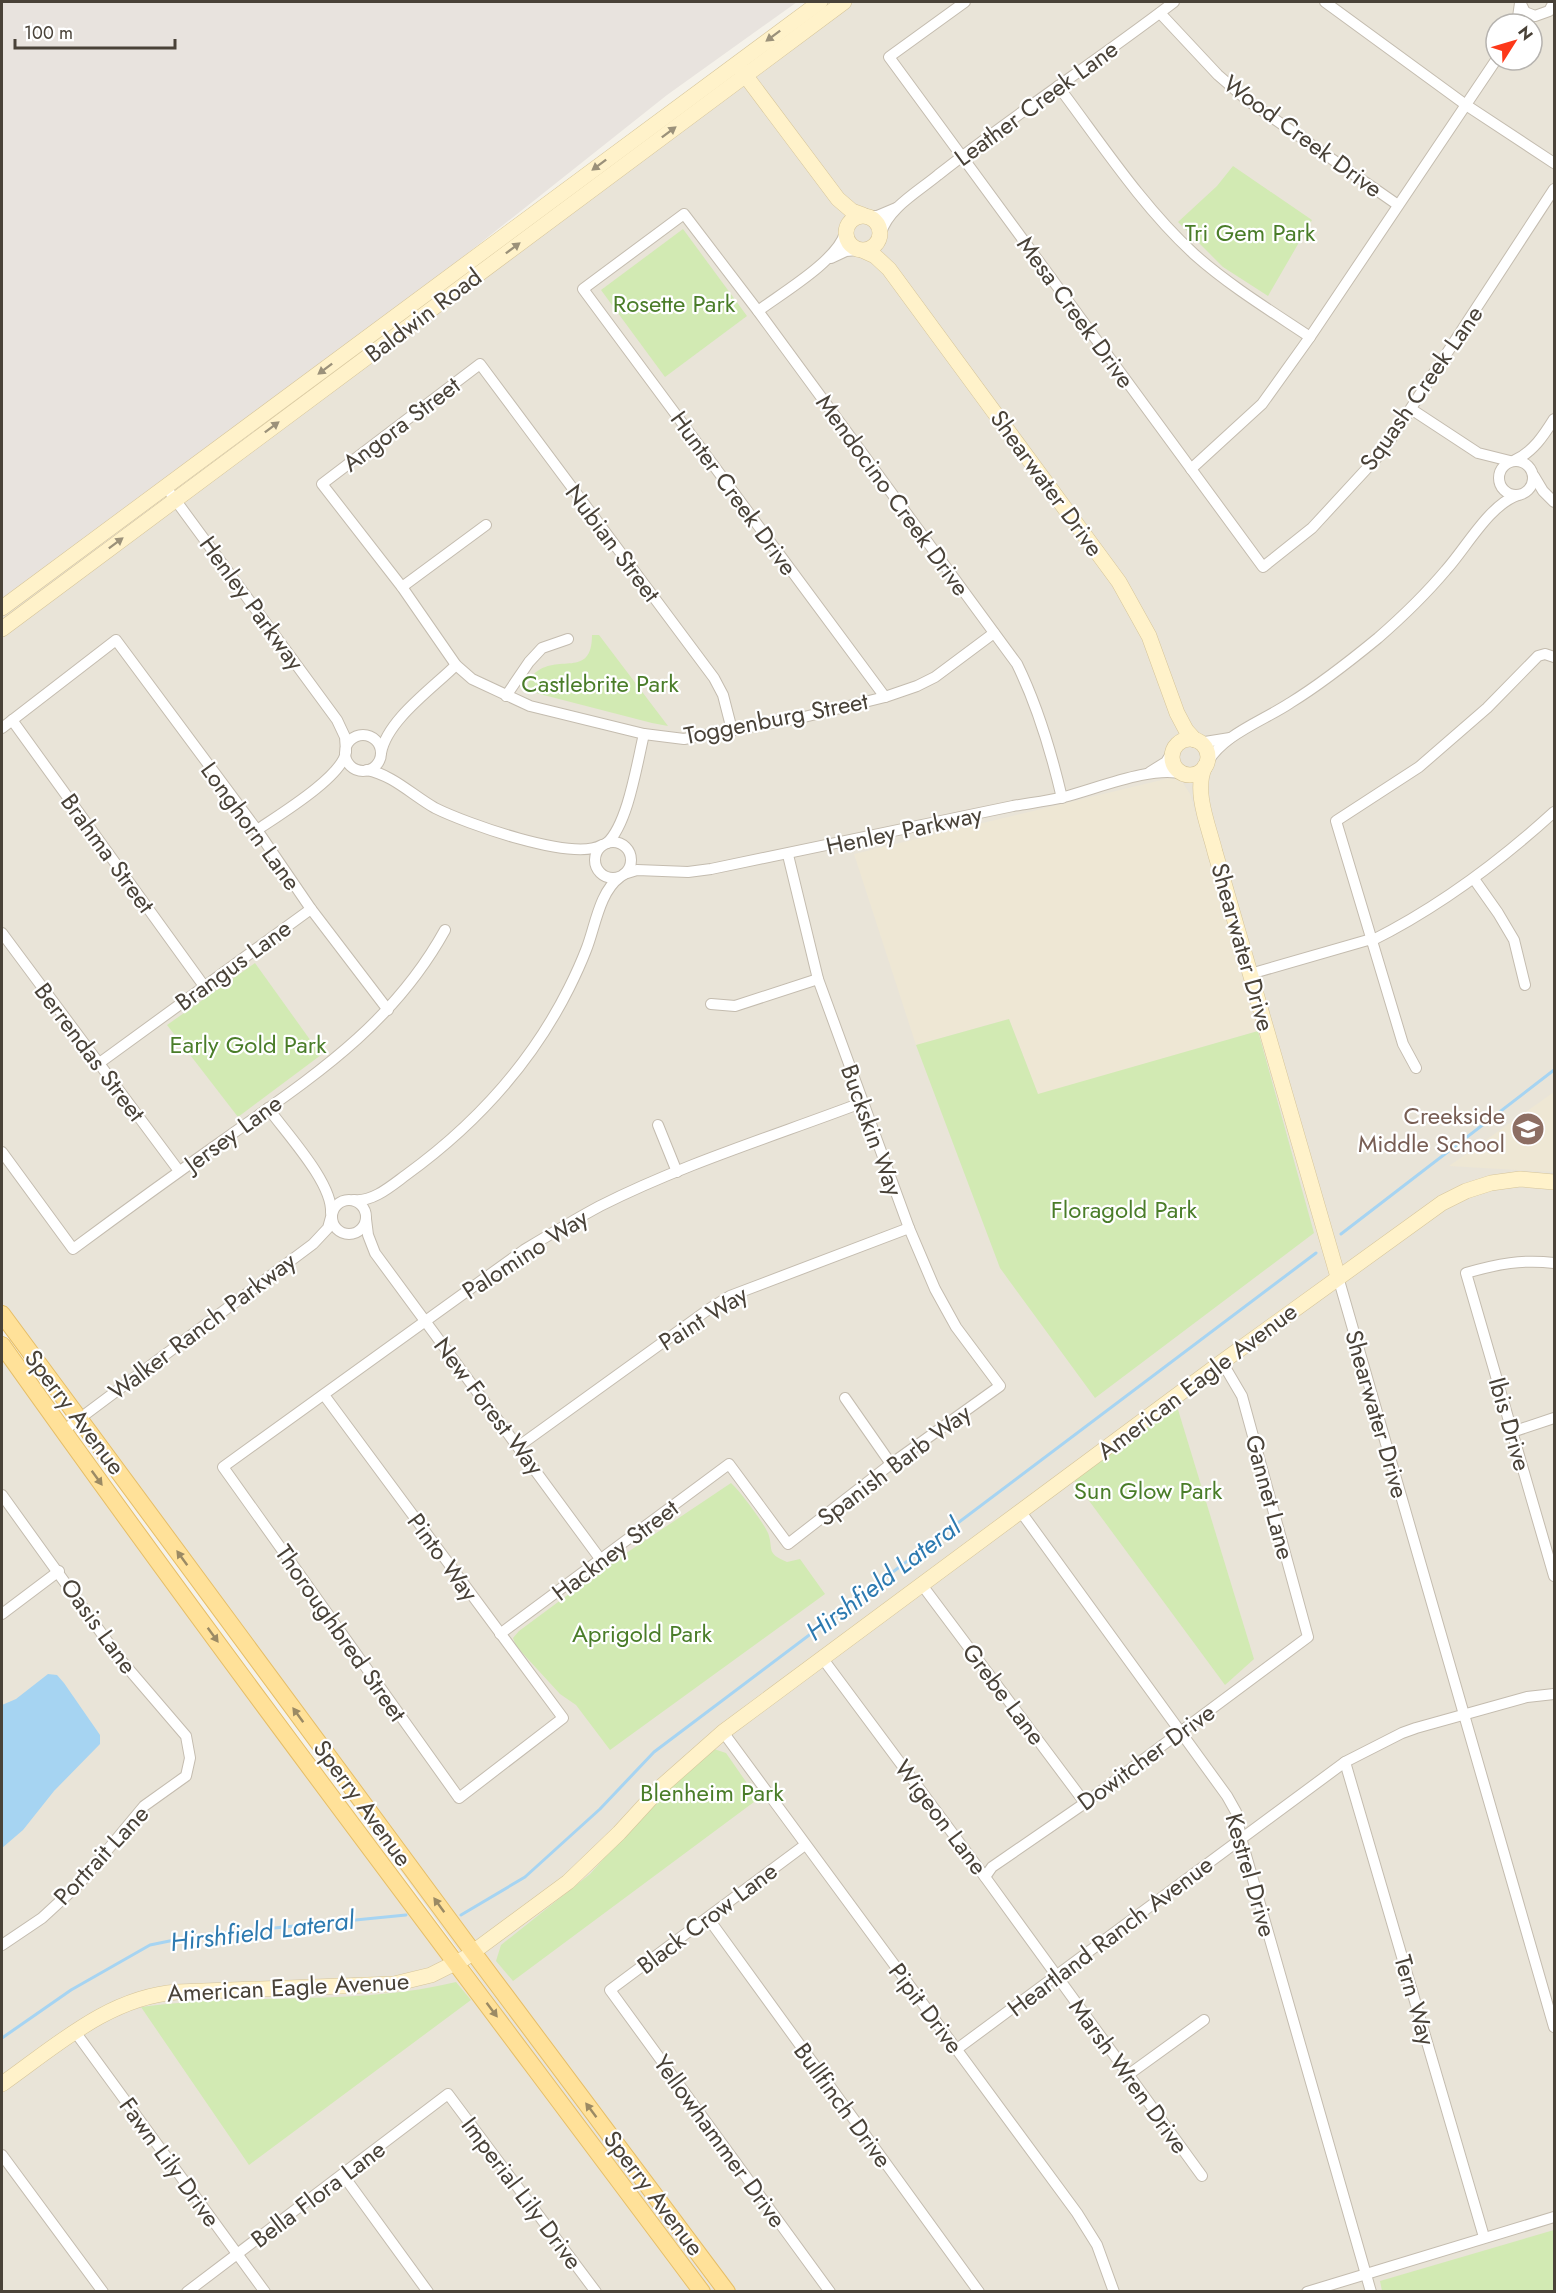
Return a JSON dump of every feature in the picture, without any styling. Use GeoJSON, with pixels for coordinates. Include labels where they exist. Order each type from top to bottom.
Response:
{"type":"FeatureCollection","features":[{"type":"Feature","properties":{"kind":"main road","name":"Sperry Avenue"},"geometry":{"type":"LineString","coordinates":[[2,1314],[727,2292]]}},
{"type":"Feature","properties":{"kind":"main road","name":"Sperry Avenue"},"geometry":{"type":"LineString","coordinates":[[2,1345],[63,1431],[702,2292]]}},
{"type":"Feature","properties":{"kind":"street","name":"Baldwin Road"},"geometry":{"type":"LineString","coordinates":[[741,69],[820,2]]}},
{"type":"Feature","properties":{"kind":"street","name":"Baldwin Road"},"geometry":{"type":"LineString","coordinates":[[2,628],[171,493],[741,69],[844,2]]}},
{"type":"Feature","properties":{"kind":"street","name":"Mesa Creek Drive"},"geometry":{"type":"LineString","coordinates":[[965,2],[890,57],[1263,567]]}},
{"type":"Feature","properties":{"kind":"street","name":"Leather Creek Lane"},"geometry":{"type":"LineString","coordinates":[[880,235],[885,222],[899,207],[961,157],[1174,2]]}},
{"type":"Feature","properties":{"kind":"street"},"geometry":{"type":"LineString","coordinates":[[1325,2],[1466,105],[1554,163]]}},
{"type":"Feature","properties":{"kind":"street"},"geometry":{"type":"LineString","coordinates":[[1520,2],[1525,12],[1546,15],[1554,2]]}},
{"type":"Feature","properties":{"kind":"street","name":"Wood Creek Drive"},"geometry":{"type":"LineString","coordinates":[[1160,13],[1218,75],[1247,100],[1398,205]]}},
{"type":"Feature","properties":{"kind":"street"},"geometry":{"type":"LineString","coordinates":[[741,69],[838,199],[852,211],[877,222],[880,235],[874,247],[846,251],[828,259]]}},
{"type":"Feature","properties":{"kind":"street"},"geometry":{"type":"LineString","coordinates":[[1191,469],[1262,404],[1310,337],[1488,72]]}},
{"type":"Feature","properties":{"kind":"street"},"geometry":{"type":"LineString","coordinates":[[1058,86],[1149,206],[1193,252],[1221,276],[1310,337]]}},
{"type":"Feature","properties":{"kind":"street","name":"Squash Creek Lane"},"geometry":{"type":"LineString","coordinates":[[1263,567],[1312,528],[1383,451],[1554,189]]}},
{"type":"Feature","properties":{"kind":"street"},"geometry":{"type":"LineString","coordinates":[[838,199],[846,217],[849,244],[861,250]]}},
{"type":"Feature","properties":{"kind":"street","name":"Leather Creek Lane"},"geometry":{"type":"LineString","coordinates":[[865,216],[878,216],[899,207]]}},
{"type":"Feature","properties":{"kind":"street","name":"Mendocino Creek Drive"},"geometry":{"type":"LineString","coordinates":[[583,290],[684,214],[1017,664],[1032,694],[1050,749],[1062,798]]}},
{"type":"Feature","properties":{"kind":"street"},"geometry":{"type":"LineString","coordinates":[[758,311],[828,259],[842,243],[852,219],[865,216]]}},
{"type":"Feature","properties":{"kind":"street","name":"Shearwater Drive"},"geometry":{"type":"LineString","coordinates":[[880,235],[889,269]]}},
{"type":"Feature","properties":{"kind":"street","name":"Shearwater Drive"},"geometry":{"type":"LineString","coordinates":[[861,250],[875,256],[889,269],[1119,582],[1149,636],[1177,713],[1186,730],[1196,740]]}},
{"type":"Feature","properties":{"kind":"street","name":"Hunter Creek Drive"},"geometry":{"type":"LineString","coordinates":[[583,290],[885,697]]}},
{"type":"Feature","properties":{"kind":"street","name":"Angora Street"},"geometry":{"type":"LineString","coordinates":[[322,484],[480,364]]}},
{"type":"Feature","properties":{"kind":"street","name":"Nubian Street"},"geometry":{"type":"LineString","coordinates":[[480,364],[714,678],[723,695],[732,730]]}},
{"type":"Feature","properties":{"kind":"street"},"geometry":{"type":"LineString","coordinates":[[1411,409],[1479,453],[1493,468],[1507,493],[1535,495],[1554,503]]}},
{"type":"Feature","properties":{"kind":"street"},"geometry":{"type":"LineString","coordinates":[[1230,738],[1205,742],[1196,740],[1180,742],[1173,751],[1174,765],[1184,774],[1194,774],[1230,738],[1319,683],[1389,628],[1446,571],[1490,515],[1507,500],[1532,487],[1533,462],[1541,440],[1554,419]]}},
{"type":"Feature","properties":{"kind":"street"},"geometry":{"type":"LineString","coordinates":[[1490,515],[1500,495],[1501,468],[1528,452],[1541,440]]}},
{"type":"Feature","properties":{"kind":"street"},"geometry":{"type":"LineString","coordinates":[[1479,453],[1526,462],[1540,488],[1554,503]]}},
{"type":"Feature","properties":{"kind":"street","name":"Toggenburg Street"},"geometry":{"type":"LineString","coordinates":[[322,484],[402,587],[456,665],[472,679],[530,706],[644,734],[684,739],[800,718],[885,697],[917,686],[935,676],[994,633]]}},
{"type":"Feature","properties":{"kind":"street","name":"Baldwin Road"},"geometry":{"type":"LineString","coordinates":[[2,608],[82,549],[171,493]]}},
{"type":"Feature","properties":{"kind":"street","name":"Henley Parkway"},"geometry":{"type":"LineString","coordinates":[[171,493],[337,720],[345,737],[346,751]]}},
{"type":"Feature","properties":{"kind":"street"},"geometry":{"type":"LineString","coordinates":[[402,587],[486,525]]}},
{"type":"Feature","properties":{"kind":"street"},"geometry":{"type":"LineString","coordinates":[[27,610],[49,584],[81,560],[84,554],[82,549]]}},
{"type":"Feature","properties":{"kind":"street"},"geometry":{"type":"LineString","coordinates":[[506,696],[529,662],[542,648],[568,639]]}},
{"type":"Feature","properties":{"kind":"street","name":"Longhorn Lane"},"geometry":{"type":"LineString","coordinates":[[12,720],[116,640],[257,830],[311,909],[388,1010]]}},
{"type":"Feature","properties":{"kind":"street"},"geometry":{"type":"LineString","coordinates":[[1416,1068],[1403,1044],[1336,821],[1419,767],[1487,708],[1535,658],[1550,655]]}},
{"type":"Feature","properties":{"kind":"street"},"geometry":{"type":"LineString","coordinates":[[328,779],[376,765],[384,742],[396,723],[456,665]]}},
{"type":"Feature","properties":{"kind":"street","name":"Shearwater Drive"},"geometry":{"type":"LineString","coordinates":[[1173,751],[1177,735],[1177,713]]}},
{"type":"Feature","properties":{"kind":"street"},"geometry":{"type":"LineString","coordinates":[[2,728],[12,720]]}},
{"type":"Feature","properties":{"kind":"street","name":"Brahma Street"},"geometry":{"type":"LineString","coordinates":[[12,720],[204,986]]}},
{"type":"Feature","properties":{"kind":"street","name":"Henley Parkway"},"geometry":{"type":"LineString","coordinates":[[337,720],[353,732],[366,735]]}},
{"type":"Feature","properties":{"kind":"street"},"geometry":{"type":"LineString","coordinates":[[257,830],[328,779],[342,763],[347,745],[355,737],[377,733],[396,723]]}},
{"type":"Feature","properties":{"kind":"street"},"geometry":{"type":"LineString","coordinates":[[602,905],[604,884],[595,859],[604,844],[614,835],[623,816],[644,734]]}},
{"type":"Feature","properties":{"kind":"street"},"geometry":{"type":"LineString","coordinates":[[366,735],[379,744],[384,765],[394,781]]}},
{"type":"Feature","properties":{"kind":"street"},"geometry":{"type":"LineString","coordinates":[[1196,740],[1206,751],[1205,765]]}},
{"type":"Feature","properties":{"kind":"street"},"geometry":{"type":"LineString","coordinates":[[346,751],[352,766],[394,781],[434,807],[492,830],[572,850],[588,858],[599,871],[609,878],[622,875]]}},
{"type":"Feature","properties":{"kind":"street","name":"Henley Parkway"},"geometry":{"type":"LineString","coordinates":[[1147,774],[1166,762],[1173,751]]}},
{"type":"Feature","properties":{"kind":"street","name":"Shearwater Drive"},"geometry":{"type":"LineString","coordinates":[[1205,765],[1201,781],[1202,800],[1250,974],[1554,2027]]}},
{"type":"Feature","properties":{"kind":"street","name":"Henley Parkway"},"geometry":{"type":"LineString","coordinates":[[622,875],[633,870],[700,871],[788,855],[1013,806],[1062,798],[1147,774],[1174,772],[1184,774]]}},
{"type":"Feature","properties":{"kind":"street","name":"Shearwater Drive"},"geometry":{"type":"LineString","coordinates":[[1184,774],[1202,800]]}},
{"type":"Feature","properties":{"kind":"street"},"geometry":{"type":"LineString","coordinates":[[1250,974],[1368,940],[1371,942],[1418,916],[1474,879],[1521,842],[1554,812]]}},
{"type":"Feature","properties":{"kind":"street"},"geometry":{"type":"LineString","coordinates":[[268,1108],[321,1180],[330,1201],[334,1226],[347,1234],[358,1232],[370,1207],[384,1191],[449,1142],[485,1108],[516,1072],[540,1039],[570,986],[612,884],[630,866],[623,841],[623,816]]}},
{"type":"Feature","properties":{"kind":"street"},"geometry":{"type":"LineString","coordinates":[[572,850],[591,850],[604,844],[617,842],[627,849]]}},
{"type":"Feature","properties":{"kind":"street","name":"Henley Parkway"},"geometry":{"type":"LineString","coordinates":[[627,849],[638,861],[658,870]]}},
{"type":"Feature","properties":{"kind":"street","name":"Buckskin Way"},"geometry":{"type":"LineString","coordinates":[[788,855],[818,979],[861,1103],[909,1228],[956,1327],[1000,1386]]}},
{"type":"Feature","properties":{"kind":"street"},"geometry":{"type":"LineString","coordinates":[[1474,879],[1514,940],[1525,985]]}},
{"type":"Feature","properties":{"kind":"street","name":"Brangus Lane"},"geometry":{"type":"LineString","coordinates":[[98,1064],[311,909]]}},
{"type":"Feature","properties":{"kind":"street","name":"Jersey Lane"},"geometry":{"type":"LineString","coordinates":[[2,1152],[73,1249],[268,1108],[368,1031],[428,961],[445,930]]}},
{"type":"Feature","properties":{"kind":"street","name":"Berrendas Street"},"geometry":{"type":"LineString","coordinates":[[2,933],[180,1171]]}},
{"type":"Feature","properties":{"kind":"street"},"geometry":{"type":"LineString","coordinates":[[711,1004],[735,1006],[818,979]]}},
{"type":"Feature","properties":{"kind":"street","name":"Palomino Way"},"geometry":{"type":"LineString","coordinates":[[223,1467],[524,1250],[557,1230],[601,1206],[677,1172],[861,1103]]}},
{"type":"Feature","properties":{"kind":"street"},"geometry":{"type":"LineString","coordinates":[[658,1125],[677,1172]]}},
{"type":"Feature","properties":{"kind":"street","name":"American Eagle Avenue"},"geometry":{"type":"LineString","coordinates":[[2,2084],[113,2008],[149,1996],[177,1992],[394,1984],[420,1979],[457,1963],[568,1882],[620,1833],[663,1785],[723,1732],[1338,1277],[1442,1203],[1466,1191],[1505,1180],[1535,1179],[1554,1182]]}},
{"type":"Feature","properties":{"kind":"street"},"geometry":{"type":"LineString","coordinates":[[321,1180],[341,1195],[363,1206],[366,1218]]}},
{"type":"Feature","properties":{"kind":"street"},"geometry":{"type":"LineString","coordinates":[[331,1215],[338,1202],[363,1200],[384,1191]]}},
{"type":"Feature","properties":{"kind":"street","name":"Walker Ranch Parkway"},"geometry":{"type":"LineString","coordinates":[[63,1431],[313,1244],[328,1228],[331,1215]]}},
{"type":"Feature","properties":{"kind":"street","name":"New Forest Way"},"geometry":{"type":"LineString","coordinates":[[366,1218],[368,1234],[375,1253]]}},
{"type":"Feature","properties":{"kind":"street","name":"Paint Way"},"geometry":{"type":"LineString","coordinates":[[519,1446],[730,1296],[909,1228]]}},
{"type":"Feature","properties":{"kind":"street","name":"New Forest Way"},"geometry":{"type":"LineString","coordinates":[[347,1234],[358,1238],[375,1253],[601,1560]]}},
{"type":"Feature","properties":{"kind":"street","name":"Walker Ranch Parkway"},"geometry":{"type":"LineString","coordinates":[[313,1244],[333,1235],[347,1234]]}},
{"type":"Feature","properties":{"kind":"street","name":"Ibis Drive"},"geometry":{"type":"LineString","coordinates":[[1554,1263],[1522,1261],[1502,1263],[1466,1273],[1554,1576]]}},
{"type":"Feature","properties":{"kind":"street","name":"Gannet Lane"},"geometry":{"type":"LineString","coordinates":[[1222,1362],[1242,1396],[1308,1637]]}},
{"type":"Feature","properties":{"kind":"street","name":"Spanish Barb Way"},"geometry":{"type":"LineString","coordinates":[[729,1464],[788,1544],[891,1464],[1000,1386]]}},
{"type":"Feature","properties":{"kind":"street","name":"Pinto Way"},"geometry":{"type":"LineString","coordinates":[[324,1395],[563,1718]]}},
{"type":"Feature","properties":{"kind":"street"},"geometry":{"type":"LineString","coordinates":[[845,1398],[891,1464]]}},
{"type":"Feature","properties":{"kind":"street"},"geometry":{"type":"LineString","coordinates":[[1512,1432],[1554,1418]]}},
{"type":"Feature","properties":{"kind":"street","name":"Hackney Street"},"geometry":{"type":"LineString","coordinates":[[500,1634],[729,1464]]}},
{"type":"Feature","properties":{"kind":"street","name":"Thoroughbred Street"},"geometry":{"type":"LineString","coordinates":[[223,1467],[459,1798],[563,1718]]}},
{"type":"Feature","properties":{"kind":"street","name":"Oasis Lane"},"geometry":{"type":"LineString","coordinates":[[2,1495],[59,1571],[120,1659],[186,1736],[189,1758]]}},
{"type":"Feature","properties":{"kind":"street","name":"Kestrel Drive"},"geometry":{"type":"LineString","coordinates":[[1021,1512],[1227,1796],[1236,1812],[1241,1838],[1371,2292]]}},
{"type":"Feature","properties":{"kind":"street"},"geometry":{"type":"LineString","coordinates":[[2,1614],[59,1571]]}},
{"type":"Feature","properties":{"kind":"street","name":"Grebe Lane"},"geometry":{"type":"LineString","coordinates":[[922,1585],[1085,1803]]}},
{"type":"Feature","properties":{"kind":"street","name":"Dowitcher Drive"},"geometry":{"type":"LineString","coordinates":[[985,1877],[992,1867],[1085,1803],[1308,1637]]}},
{"type":"Feature","properties":{"kind":"street","name":"Wigeon Lane"},"geometry":{"type":"LineString","coordinates":[[823,1659],[985,1877],[1056,1977]]}},
{"type":"Feature","properties":{"kind":"street","name":"Heartland Ranch Avenue"},"geometry":{"type":"LineString","coordinates":[[957,2049],[1345,1762],[1402,1733],[1527,1697],[1554,1694]]}},
{"type":"Feature","properties":{"kind":"street","name":"Pipit Drive"},"geometry":{"type":"LineString","coordinates":[[723,1732],[1077,2213],[1097,2245],[1114,2292]]}},
{"type":"Feature","properties":{"kind":"street","name":"Portrait Lane"},"geometry":{"type":"LineString","coordinates":[[2,1945],[42,1918],[80,1883],[144,1806],[186,1776],[189,1758]]}},
{"type":"Feature","properties":{"kind":"street","name":"Tern Way"},"geometry":{"type":"LineString","coordinates":[[1345,1762],[1484,2237]]}},
{"type":"Feature","properties":{"kind":"street","name":"Black Crow Lane"},"geometry":{"type":"LineString","coordinates":[[610,1990],[805,1845]]}},
{"type":"Feature","properties":{"kind":"street","name":"Bullfinch Drive"},"geometry":{"type":"LineString","coordinates":[[708,1918],[979,2292]]}},
{"type":"Feature","properties":{"kind":"street","name":"Marsh Wren Drive"},"geometry":{"type":"LineString","coordinates":[[1056,1977],[1202,2176]]}},
{"type":"Feature","properties":{"kind":"street","name":"Yellowhammer Drive"},"geometry":{"type":"LineString","coordinates":[[610,1990],[830,2292]]}},
{"type":"Feature","properties":{"kind":"street"},"geometry":{"type":"LineString","coordinates":[[1128,2075],[1204,2020]]}},
{"type":"Feature","properties":{"kind":"street","name":"Fawn Lily Drive"},"geometry":{"type":"LineString","coordinates":[[76,2033],[265,2292]]}},
{"type":"Feature","properties":{"kind":"street","name":"Bella Flora Lane"},"geometry":{"type":"LineString","coordinates":[[187,2292],[448,2094]]}},
{"type":"Feature","properties":{"kind":"street","name":"Imperial Lily Drive"},"geometry":{"type":"LineString","coordinates":[[448,2094],[596,2292]]}},
{"type":"Feature","properties":{"kind":"street"},"geometry":{"type":"LineString","coordinates":[[2,2155],[103,2292]]}},
{"type":"Feature","properties":{"kind":"street"},"geometry":{"type":"LineString","coordinates":[[343,2175],[428,2292]]}},
{"type":"Feature","properties":{"kind":"street"},"geometry":{"type":"LineString","coordinates":[[1306,2292],[1554,2217]]}},
{"type":"Feature","properties":{"kind":"shaded area"},"geometry":{"type":"Polygon","coordinates":[[[2,2],[797,2],[667,95],[115,531],[2,617],[2,2]]]}},
{"type":"Feature","properties":{"kind":"shaded area"},"geometry":{"type":"Polygon","coordinates":[[[844,2],[1554,2],[1554,2291],[706,2291],[2,1322],[2,614],[844,2]]]}},
{"type":"Feature","properties":{"kind":"shaded area"},"geometry":{"type":"Polygon","coordinates":[[[1170,778],[1181,780],[1190,794],[1258,1031],[1038,1095],[1009,1019],[916,1045],[854,854],[1170,778]]]}},
{"type":"Feature","properties":{"kind":"shaded area","name":"Creekside Middle School"},"geometry":{"type":"Polygon","coordinates":[[[1554,1092],[1554,1172],[1449,1166],[1554,1092]]]}},
{"type":"Feature","properties":{"kind":"shaded area"},"geometry":{"type":"Polygon","coordinates":[[[2,1345],[702,2291],[2,2291],[2,1345]]]}},
{"type":"Feature","properties":{"kind":"green space","name":"Tri Gem Park"},"geometry":{"type":"Polygon","coordinates":[[[1233,166],[1312,220],[1268,296],[1223,267],[1178,222],[1217,186],[1233,166]]]}},
{"type":"Feature","properties":{"kind":"green space","name":"Rosette Park"},"geometry":{"type":"Polygon","coordinates":[[[683,229],[747,316],[665,377],[601,290],[683,229]]]}},
{"type":"Feature","properties":{"kind":"green space","name":"Castlebrite Park"},"geometry":{"type":"Polygon","coordinates":[[[592,635],[599,635],[668,726],[528,691],[531,678],[543,668],[580,661],[586,657],[592,635]]]}},
{"type":"Feature","properties":{"kind":"green space","name":"Early Gold Park"},"geometry":{"type":"Polygon","coordinates":[[[255,963],[321,1055],[238,1117],[167,1025],[255,963]]]}},
{"type":"Feature","properties":{"kind":"green space","name":"Floragold Park"},"geometry":{"type":"Polygon","coordinates":[[[1009,1019],[1038,1094],[1258,1031],[1314,1233],[1095,1398],[1000,1268],[916,1045],[1009,1019]]]}},
{"type":"Feature","properties":{"kind":"green space","name":"Sun Glow Park"},"geometry":{"type":"Polygon","coordinates":[[[1176,1403],[1254,1659],[1225,1685],[1073,1479],[1176,1403]]]}},
{"type":"Feature","properties":{"kind":"green space","name":"Aprigold Park"},"geometry":{"type":"Polygon","coordinates":[[[731,1483],[768,1533],[773,1553],[787,1562],[800,1559],[825,1594],[610,1750],[576,1705],[560,1694],[516,1646],[513,1638],[519,1631],[604,1568],[731,1483]]]}},
{"type":"Feature","properties":{"kind":"green space","name":"Blenheim Park"},"geometry":{"type":"Polygon","coordinates":[[[711,1748],[726,1753],[758,1799],[513,1981],[496,1961],[501,1945],[590,1874],[657,1799],[711,1748]]]}},
{"type":"Feature","properties":{"kind":"green space"},"geometry":{"type":"Polygon","coordinates":[[[456,1982],[471,2000],[249,2165],[141,2007],[220,2000],[378,1994],[417,1990],[456,1982]]]}},
{"type":"Feature","properties":{"kind":"green space"},"geometry":{"type":"Polygon","coordinates":[[[1554,2230],[1554,2291],[1382,2291],[1380,2281],[1554,2230]]]}},
{"type":"Feature","properties":{"kind":"water"},"geometry":{"type":"Polygon","coordinates":[[[48,1674],[57,1675],[64,1683],[100,1735],[100,1744],[54,1791],[23,1830],[2,1848],[2,1705],[16,1699],[48,1674]]]}},
{"type":"Feature","properties":{"kind":"waterway"},"geometry":{"type":"LineString","coordinates":[[1341,1234],[1554,1070]]}},
{"type":"Feature","properties":{"kind":"waterway","name":"Hirshfield Lateral"},"geometry":{"type":"LineString","coordinates":[[461,1915],[525,1877],[600,1809],[654,1752],[1316,1253]]}},
{"type":"Feature","properties":{"kind":"waterway","name":"Hirshfield Lateral"},"geometry":{"type":"LineString","coordinates":[[2,2038],[71,1990],[150,1945],[194,1936],[406,1915]]}},
{"type":"Feature","properties":{"kind":"place","name":"Creekside Middle School"},"geometry":{"type":"Point","coordinates":[1528,1129]}}]}
